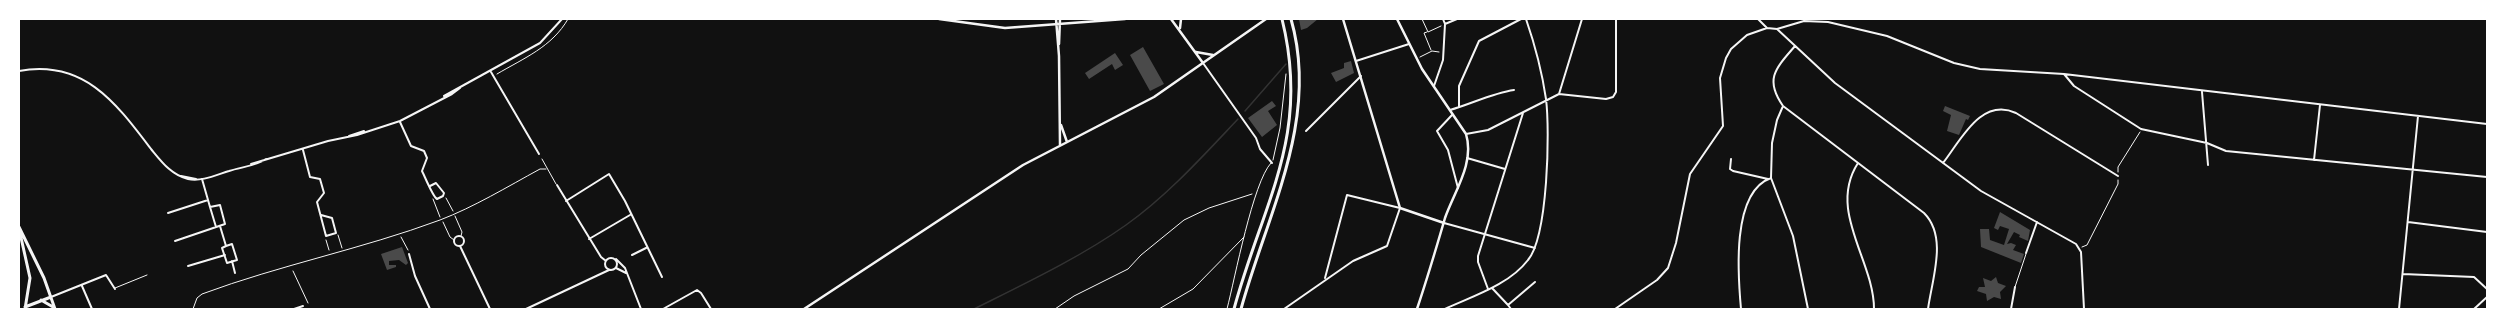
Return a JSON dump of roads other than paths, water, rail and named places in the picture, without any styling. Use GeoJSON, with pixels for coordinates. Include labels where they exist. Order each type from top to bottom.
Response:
{"type":"FeatureCollection","features":[{"type":"Feature","properties":{"kind":"main road"},"geometry":{"type":"LineString","coordinates":[[1234,309],[1283,161],[1291,118],[1292,89],[1288,45],[1282,19]]}},
{"type":"Feature","properties":{"kind":"main road"},"geometry":{"type":"LineString","coordinates":[[1241,309],[1285,177],[1297,119],[1299,90],[1298,55],[1291,19]]}},
{"type":"Feature","properties":{"kind":"main road"},"geometry":{"type":"LineString","coordinates":[[19,227],[32,252],[51,297],[54,309]]}},
{"type":"Feature","properties":{"kind":"main road"},"geometry":{"type":"LineString","coordinates":[[19,227],[29,265],[29,291],[25,308]]}},
{"type":"Feature","properties":{"kind":"main road"},"geometry":{"type":"LineString","coordinates":[[25,308],[51,297]]}},
{"type":"Feature","properties":{"kind":"main road"},"geometry":{"type":"LineString","coordinates":[[41,300],[49,302],[54,309]]}},
{"type":"Feature","properties":{"kind":"street"},"geometry":{"type":"LineString","coordinates":[[19,71],[41,69],[63,72],[90,83],[111,100],[161,162],[180,176],[202,179],[266,159],[303,150],[400,121],[540,43],[554,30],[562,19]]}},
{"type":"Feature","properties":{"kind":"street"},"geometry":{"type":"LineString","coordinates":[[939,19],[1005,28],[1124,19]]}},
{"type":"Feature","properties":{"kind":"street"},"geometry":{"type":"LineString","coordinates":[[1056,19],[1059,47]]}},
{"type":"Feature","properties":{"kind":"street"},"geometry":{"type":"LineString","coordinates":[[1060,19],[1060,145]]}},
{"type":"Feature","properties":{"kind":"street"},"geometry":{"type":"LineString","coordinates":[[1171,19],[1180,28],[1256,138],[1260,149],[1272,162]]}},
{"type":"Feature","properties":{"kind":"street"},"geometry":{"type":"LineString","coordinates":[[1180,28],[1181,19]]}},
{"type":"Feature","properties":{"kind":"street"},"geometry":{"type":"LineString","coordinates":[[804,309],[1023,166],[1060,145],[1143,104],[1266,19]]}},
{"type":"Feature","properties":{"kind":"street"},"geometry":{"type":"LineString","coordinates":[[1284,309],[1325,278],[1389,243],[1400,208],[1343,19]]}},
{"type":"Feature","properties":{"kind":"street"},"geometry":{"type":"LineString","coordinates":[[1397,19],[1417,58],[1466,134],[1467,158],[1458,188],[1444,223],[1417,309]]}},
{"type":"Feature","properties":{"kind":"street"},"geometry":{"type":"LineString","coordinates":[[1434,86],[1440,72],[1443,53],[1445,24],[1443,19]]}},
{"type":"Feature","properties":{"kind":"street"},"geometry":{"type":"LineString","coordinates":[[1445,24],[1457,19]]}},
{"type":"Feature","properties":{"kind":"street"},"geometry":{"type":"LineString","coordinates":[[1459,107],[1459,86],[1479,41],[1521,19]]}},
{"type":"Feature","properties":{"kind":"street"},"geometry":{"type":"LineString","coordinates":[[1445,309],[1492,288],[1518,272],[1529,260],[1535,248],[1545,184],[1546,99],[1538,60],[1526,19]]}},
{"type":"Feature","properties":{"kind":"street"},"geometry":{"type":"LineString","coordinates":[[1559,94],[1582,19]]}},
{"type":"Feature","properties":{"kind":"street"},"geometry":{"type":"LineString","coordinates":[[1466,134],[1488,130],[1546,99],[1559,94],[1606,99],[1613,97],[1616,92],[1616,19]]}},
{"type":"Feature","properties":{"kind":"street"},"geometry":{"type":"LineString","coordinates":[[1758,19],[1767,28]]}},
{"type":"Feature","properties":{"kind":"street"},"geometry":{"type":"LineString","coordinates":[[1615,309],[1657,280],[1668,268],[1676,243],[1690,174],[1723,126],[1720,78],[1726,58],[1738,41],[1747,35],[1767,28],[1777,29],[1804,21],[1828,22],[1887,36],[1968,67],[2064,74],[2202,92],[2487,124]]}},
{"type":"Feature","properties":{"kind":"street"},"geometry":{"type":"LineString","coordinates":[[1777,29],[1835,82],[1981,191],[2037,222],[2079,248],[2084,309]]}},
{"type":"Feature","properties":{"kind":"street"},"geometry":{"type":"LineString","coordinates":[[1356,61],[1410,43]]}},
{"type":"Feature","properties":{"kind":"street"},"geometry":{"type":"LineString","coordinates":[[1795,46],[1780,64],[1773,81],[1774,90],[1783,106],[1924,213],[1934,225],[1937,240],[1928,309]]}},
{"type":"Feature","properties":{"kind":"street"},"geometry":{"type":"LineString","coordinates":[[1196,51],[1207,55],[1215,54]]}},
{"type":"Feature","properties":{"kind":"street"},"geometry":{"type":"LineString","coordinates":[[490,72],[539,154]]}},
{"type":"Feature","properties":{"kind":"street"},"geometry":{"type":"LineString","coordinates":[[2064,74],[2074,86],[2141,129],[2207,143],[2235,153],[2412,168],[2487,177]]}},
{"type":"Feature","properties":{"kind":"street"},"geometry":{"type":"LineString","coordinates":[[1306,131],[1361,76]]}},
{"type":"Feature","properties":{"kind":"street"},"geometry":{"type":"LineString","coordinates":[[1450,110],[1491,98],[1499,92],[1514,90]]}},
{"type":"Feature","properties":{"kind":"street"},"geometry":{"type":"LineString","coordinates":[[2202,92],[2208,165]]}},
{"type":"Feature","properties":{"kind":"street"},"geometry":{"type":"LineString","coordinates":[[2314,160],[2320,105]]}},
{"type":"Feature","properties":{"kind":"street"},"geometry":{"type":"LineString","coordinates":[[1783,106],[1776,120],[1772,143],[1771,178],[1793,236],[1808,309]]}},
{"type":"Feature","properties":{"kind":"street"},"geometry":{"type":"LineString","coordinates":[[1943,163],[1977,119],[1991,110],[2003,109],[2016,113],[2118,176]]}},
{"type":"Feature","properties":{"kind":"street"},"geometry":{"type":"LineString","coordinates":[[1488,289],[1478,260],[1484,236],[1523,112]]}},
{"type":"Feature","properties":{"kind":"street"},"geometry":{"type":"LineString","coordinates":[[1453,114],[1437,131],[1448,150],[1458,188]]}},
{"type":"Feature","properties":{"kind":"street"},"geometry":{"type":"LineString","coordinates":[[2399,309],[2418,116]]}},
{"type":"Feature","properties":{"kind":"street"},"geometry":{"type":"LineString","coordinates":[[1060,120],[1067,142]]}},
{"type":"Feature","properties":{"kind":"street"},"geometry":{"type":"LineString","coordinates":[[400,121],[411,146],[424,151],[427,158],[422,171],[434,197],[437,199],[443,194],[439,184],[436,182],[430,186]]}},
{"type":"Feature","properties":{"kind":"street"},"geometry":{"type":"LineString","coordinates":[[303,150],[310,177],[320,179],[324,193],[317,202],[326,236],[336,233],[332,218],[321,215]]}},
{"type":"Feature","properties":{"kind":"street"},"geometry":{"type":"LineString","coordinates":[[1467,158],[1505,169]]}},
{"type":"Feature","properties":{"kind":"street"},"geometry":{"type":"LineString","coordinates":[[1731,160],[1730,169],[1733,171],[1768,179]]}},
{"type":"Feature","properties":{"kind":"street"},"geometry":{"type":"LineString","coordinates":[[1858,163],[1849,186],[1848,212],[1853,236],[1867,267],[1874,309]]}},
{"type":"Feature","properties":{"kind":"street"},"geometry":{"type":"LineString","coordinates":[[566,201],[609,174],[662,277]]}},
{"type":"Feature","properties":{"kind":"street"},"geometry":{"type":"LineString","coordinates":[[1741,309],[1738,256],[1740,228],[1750,200],[1761,185],[1771,178]]}},
{"type":"Feature","properties":{"kind":"street"},"geometry":{"type":"LineString","coordinates":[[202,179],[216,227]]}},
{"type":"Feature","properties":{"kind":"street"},"geometry":{"type":"LineString","coordinates":[[557,185],[601,257],[606,261],[605,265],[609,270]]}},
{"type":"Feature","properties":{"kind":"street"},"geometry":{"type":"LineString","coordinates":[[1325,278],[1348,194],[1400,208],[1484,236],[1535,248]]}},
{"type":"Feature","properties":{"kind":"street"},"geometry":{"type":"LineString","coordinates":[[168,213],[208,200]]}},
{"type":"Feature","properties":{"kind":"street"},"geometry":{"type":"LineString","coordinates":[[175,241],[225,224],[220,204],[210,207]]}},
{"type":"Feature","properties":{"kind":"street"},"geometry":{"type":"LineString","coordinates":[[590,239],[630,215]]}},
{"type":"Feature","properties":{"kind":"street"},"geometry":{"type":"LineString","coordinates":[[2026,254],[2037,222]]}},
{"type":"Feature","properties":{"kind":"street"},"geometry":{"type":"LineString","coordinates":[[2408,222],[2487,232]]}},
{"type":"Feature","properties":{"kind":"street"},"geometry":{"type":"LineString","coordinates":[[220,226],[226,246]]}},
{"type":"Feature","properties":{"kind":"street"},"geometry":{"type":"LineString","coordinates":[[460,246],[464,243],[461,236],[454,240],[454,243],[460,246],[490,309]]}},
{"type":"Feature","properties":{"kind":"street"},"geometry":{"type":"LineString","coordinates":[[232,244],[237,260],[227,263],[222,248],[226,246],[232,244]]}},
{"type":"Feature","properties":{"kind":"street"},"geometry":{"type":"LineString","coordinates":[[632,255],[646,248]]}},
{"type":"Feature","properties":{"kind":"street"},"geometry":{"type":"LineString","coordinates":[[409,254],[415,276],[430,309]]}},
{"type":"Feature","properties":{"kind":"street"},"geometry":{"type":"LineString","coordinates":[[188,266],[225,255]]}},
{"type":"Feature","properties":{"kind":"street"},"geometry":{"type":"LineString","coordinates":[[606,261],[610,257],[616,259],[623,266],[641,309]]}},
{"type":"Feature","properties":{"kind":"street"},"geometry":{"type":"LineString","coordinates":[[616,259],[618,263],[616,268]]}},
{"type":"Feature","properties":{"kind":"street"},"geometry":{"type":"LineString","coordinates":[[232,261],[235,273]]}},
{"type":"Feature","properties":{"kind":"street"},"geometry":{"type":"LineString","coordinates":[[526,309],[609,270],[616,268],[627,273]]}},
{"type":"Feature","properties":{"kind":"street"},"geometry":{"type":"LineString","coordinates":[[2403,274],[2474,278],[2487,289]]}},
{"type":"Feature","properties":{"kind":"street"},"geometry":{"type":"LineString","coordinates":[[51,297],[107,275],[115,289]]}},
{"type":"Feature","properties":{"kind":"street"},"geometry":{"type":"LineString","coordinates":[[1508,305],[1535,282]]}},
{"type":"Feature","properties":{"kind":"street"},"geometry":{"type":"LineString","coordinates":[[82,286],[92,309]]}},
{"type":"Feature","properties":{"kind":"street"},"geometry":{"type":"LineString","coordinates":[[2011,309],[2014,287]]}},
{"type":"Feature","properties":{"kind":"street"},"geometry":{"type":"LineString","coordinates":[[1492,288],[1511,309]]}},
{"type":"Feature","properties":{"kind":"street"},"geometry":{"type":"LineString","coordinates":[[663,309],[696,290],[701,293],[711,309]]}},
{"type":"Feature","properties":{"kind":"street"},"geometry":{"type":"LineString","coordinates":[[2474,309],[2487,298]]}},
{"type":"Feature","properties":{"kind":"street"},"geometry":{"type":"LineString","coordinates":[[294,309],[303,306]]}},
{"type":"Feature","properties":{"kind":"lane"},"geometry":{"type":"LineString","coordinates":[[542,159],[546,169],[557,185]]}},
{"type":"Feature","properties":{"kind":"lane"},"geometry":{"type":"LineString","coordinates":[[1227,309],[1257,193],[1264,172],[1272,162]]}},
{"type":"Feature","properties":{"kind":"lane"},"geometry":{"type":"LineString","coordinates":[[193,309],[197,298],[202,294],[245,279],[367,244],[442,220],[540,169],[546,169]]}},
{"type":"Feature","properties":{"kind":"lane"},"geometry":{"type":"LineString","coordinates":[[1159,309],[1193,289],[1239,240],[1245,237]]}},
{"type":"Feature","properties":{"kind":"lane"},"geometry":{"type":"LineString","coordinates":[[2014,287],[2026,254]]}},
{"type":"Feature","properties":{"kind":"lane"},"geometry":{"type":"LineString","coordinates":[[115,289],[147,275]]}},
{"type":"Feature","properties":{"kind":"waterway"},"geometry":{"type":"LineString","coordinates":[[1245,111],[1286,64]]}},
{"type":"Feature","properties":{"kind":"waterway"},"geometry":{"type":"LineString","coordinates":[[974,309],[1071,259],[1109,237],[1126,225],[1141,214],[1170,188],[1238,119]]}}]}
